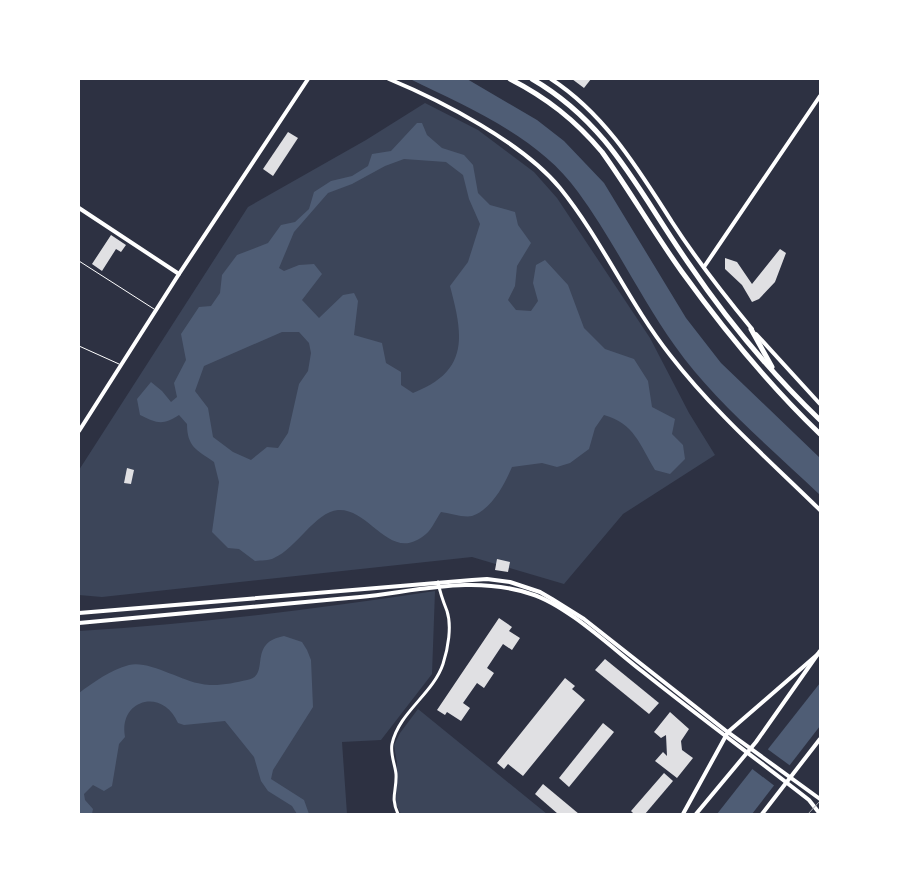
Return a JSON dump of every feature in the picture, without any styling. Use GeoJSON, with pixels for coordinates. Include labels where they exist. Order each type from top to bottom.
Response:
{"type":"FeatureCollection","features":[{"type":"Feature","properties":{"kind":"highway"},"geometry":{"type":"LineString","coordinates":[[510,79],[557,106],[592,140],[616,172],[681,272],[719,323],[768,381],[820,434]]}},
{"type":"Feature","properties":{"kind":"highway"},"geometry":{"type":"LineString","coordinates":[[532,79],[563,98],[580,112],[610,146],[690,266],[727,317],[776,374],[820,420]]}},
{"type":"Feature","properties":{"kind":"highway"},"geometry":{"type":"LineString","coordinates":[[751,329],[776,374]]}},
{"type":"Feature","properties":{"kind":"street"},"geometry":{"type":"LineString","coordinates":[[79,429],[178,274],[308,79]]}},
{"type":"Feature","properties":{"kind":"street"},"geometry":{"type":"LineString","coordinates":[[389,79],[477,122],[531,160],[559,187],[669,354],[701,395],[820,510]]}},
{"type":"Feature","properties":{"kind":"street"},"geometry":{"type":"LineString","coordinates":[[551,79],[584,104],[611,132],[704,267],[751,329],[820,404]]}},
{"type":"Feature","properties":{"kind":"street"},"geometry":{"type":"LineString","coordinates":[[704,267],[820,96]]}},
{"type":"Feature","properties":{"kind":"street"},"geometry":{"type":"LineString","coordinates":[[79,208],[178,274]]}},
{"type":"Feature","properties":{"kind":"street"},"geometry":{"type":"LineString","coordinates":[[79,613],[488,579],[510,582],[540,592],[584,619],[728,732],[820,799]]}},
{"type":"Feature","properties":{"kind":"street"},"geometry":{"type":"LineString","coordinates":[[79,623],[365,596],[439,584],[483,583],[515,589],[544,599],[579,622],[725,737],[814,804],[820,814]]}},
{"type":"Feature","properties":{"kind":"street"},"geometry":{"type":"LineString","coordinates":[[398,814],[392,798],[396,772],[392,744],[408,716],[432,687],[439,675],[447,647],[449,620],[439,584]]}},
{"type":"Feature","properties":{"kind":"street"},"geometry":{"type":"LineString","coordinates":[[683,814],[728,732],[819,652]]}},
{"type":"Feature","properties":{"kind":"street"},"geometry":{"type":"LineString","coordinates":[[696,814],[751,748],[819,652]]}},
{"type":"Feature","properties":{"kind":"street"},"geometry":{"type":"LineString","coordinates":[[762,814],[791,779],[820,739]]}},
{"type":"Feature","properties":{"kind":"lane"},"geometry":{"type":"LineString","coordinates":[[79,261],[156,310]]}},
{"type":"Feature","properties":{"kind":"lane"},"geometry":{"type":"LineString","coordinates":[[79,346],[90,353],[121,365]]}},
{"type":"Feature","properties":{"kind":"shaded area"},"geometry":{"type":"Polygon","coordinates":[[[410,79],[467,79],[537,120],[564,141],[604,183],[686,318],[721,363],[820,458],[820,495],[744,424],[690,366],[662,327],[591,211],[562,173],[544,155],[502,126],[410,79]]]}},
{"type":"Feature","properties":{"kind":"shaded area"},"geometry":{"type":"Polygon","coordinates":[[[425,103],[478,130],[534,172],[557,198],[650,338],[689,413],[715,455],[623,514],[564,584],[472,557],[102,597],[79,595],[79,470],[248,207],[366,140],[425,103]]]}},
{"type":"Feature","properties":{"kind":"shaded area"},"geometry":{"type":"Polygon","coordinates":[[[417,123],[422,123],[427,135],[442,148],[464,155],[473,165],[478,193],[490,205],[515,212],[518,225],[531,243],[517,266],[515,286],[508,300],[516,310],[531,311],[538,301],[533,283],[536,265],[545,260],[568,285],[584,328],[605,349],[634,359],[648,381],[652,407],[675,419],[672,434],[683,445],[685,459],[670,474],[655,470],[629,429],[623,423],[604,415],[595,428],[589,449],[570,463],[557,467],[542,463],[512,467],[501,489],[486,508],[472,516],[441,512],[428,532],[413,542],[402,543],[391,540],[361,517],[350,512],[338,510],[330,512],[314,523],[290,547],[274,558],[255,561],[239,549],[228,548],[212,532],[219,482],[214,462],[198,451],[191,443],[187,432],[187,424],[179,415],[168,421],[160,422],[140,415],[137,399],[151,382],[171,402],[177,397],[174,383],[186,360],[181,334],[199,307],[211,306],[220,293],[222,275],[237,255],[268,243],[281,225],[295,222],[309,209],[314,192],[331,181],[352,176],[368,166],[372,154],[391,151],[417,123]],[[404,159],[385,166],[352,184],[328,193],[294,232],[279,268],[284,271],[299,265],[314,264],[322,274],[302,300],[319,318],[343,295],[354,293],[358,301],[354,335],[382,343],[386,363],[401,372],[401,385],[413,393],[445,374],[458,350],[458,320],[450,286],[468,262],[480,224],[469,199],[463,175],[446,162],[404,159]],[[282,332],[204,366],[195,391],[208,408],[213,437],[233,452],[251,460],[267,447],[278,448],[288,433],[299,384],[308,371],[311,353],[309,343],[299,332],[282,332]]]}},
{"type":"Feature","properties":{"kind":"shaded area"},"geometry":{"type":"Polygon","coordinates":[[[435,591],[432,674],[381,740],[342,742],[347,814],[79,814],[79,631],[257,615],[435,591]]]}},
{"type":"Feature","properties":{"kind":"shaded area"},"geometry":{"type":"Polygon","coordinates":[[[284,636],[302,642],[307,650],[311,660],[313,707],[273,770],[271,779],[304,800],[309,814],[297,814],[292,806],[268,791],[261,781],[254,757],[225,721],[184,725],[178,723],[171,712],[162,705],[153,702],[143,702],[135,706],[128,714],[125,724],[125,737],[119,744],[112,786],[104,791],[93,785],[84,794],[85,800],[93,809],[92,814],[79,814],[79,693],[115,670],[137,664],[146,665],[207,685],[247,680],[254,677],[258,672],[262,652],[266,645],[284,636]]]}},
{"type":"Feature","properties":{"kind":"shaded area"},"geometry":{"type":"Polygon","coordinates":[[[820,683],[820,726],[752,814],[717,814],[820,683]]]}},
{"type":"Feature","properties":{"kind":"shaded area"},"geometry":{"type":"Polygon","coordinates":[[[418,709],[547,814],[401,814],[396,804],[397,763],[394,745],[400,733],[418,709]]]}},
{"type":"Feature","properties":{"kind":"pier"},"geometry":{"type":"Polygon","coordinates":[[[766,748],[792,767],[776,787],[751,768],[766,748]]]}},
{"type":"Feature","properties":{"kind":"building"},"geometry":{"type":"Polygon","coordinates":[[[572,79],[591,79],[584,88],[572,79]]]}},
{"type":"Feature","properties":{"kind":"building"},"geometry":{"type":"Polygon","coordinates":[[[288,132],[298,138],[273,176],[263,169],[288,132]]]}},
{"type":"Feature","properties":{"kind":"building"},"geometry":{"type":"Polygon","coordinates":[[[111,235],[126,245],[121,252],[116,249],[102,271],[92,264],[111,235]]]}},
{"type":"Feature","properties":{"kind":"building"},"geometry":{"type":"Polygon","coordinates":[[[780,249],[786,253],[775,282],[759,299],[752,302],[742,285],[725,269],[725,258],[737,262],[752,284],[780,249]]]}},
{"type":"Feature","properties":{"kind":"building"},"geometry":{"type":"Polygon","coordinates":[[[127,468],[134,470],[131,484],[124,483],[127,468]]]}},
{"type":"Feature","properties":{"kind":"building"},"geometry":{"type":"Polygon","coordinates":[[[497,559],[510,562],[508,572],[495,570],[497,559]]]}},
{"type":"Feature","properties":{"kind":"building"},"geometry":{"type":"Polygon","coordinates":[[[499,618],[512,627],[509,631],[520,638],[512,650],[503,644],[487,668],[494,673],[484,688],[477,683],[463,703],[470,708],[461,721],[447,712],[445,715],[437,710],[499,618]]]}},
{"type":"Feature","properties":{"kind":"building"},"geometry":{"type":"Polygon","coordinates":[[[605,659],[659,703],[649,714],[595,670],[605,659]]]}},
{"type":"Feature","properties":{"kind":"building"},"geometry":{"type":"Polygon","coordinates":[[[565,678],[575,686],[572,689],[585,700],[523,776],[508,764],[504,769],[497,763],[565,678]]]}},
{"type":"Feature","properties":{"kind":"building"},"geometry":{"type":"Polygon","coordinates":[[[670,712],[689,729],[681,741],[682,750],[693,758],[677,778],[655,761],[663,752],[667,756],[666,735],[661,738],[654,732],[670,712]]]}},
{"type":"Feature","properties":{"kind":"building"},"geometry":{"type":"Polygon","coordinates":[[[603,723],[614,732],[569,787],[559,778],[603,723]]]}},
{"type":"Feature","properties":{"kind":"building"},"geometry":{"type":"Polygon","coordinates":[[[664,773],[673,781],[645,814],[634,814],[631,811],[664,773]]]}},
{"type":"Feature","properties":{"kind":"building"},"geometry":{"type":"Polygon","coordinates":[[[543,784],[579,814],[558,814],[535,794],[543,784]]]}},
{"type":"Feature","properties":{"kind":"railway"},"geometry":{"type":"LineString","coordinates":[[808,814],[820,801]]}}]}
